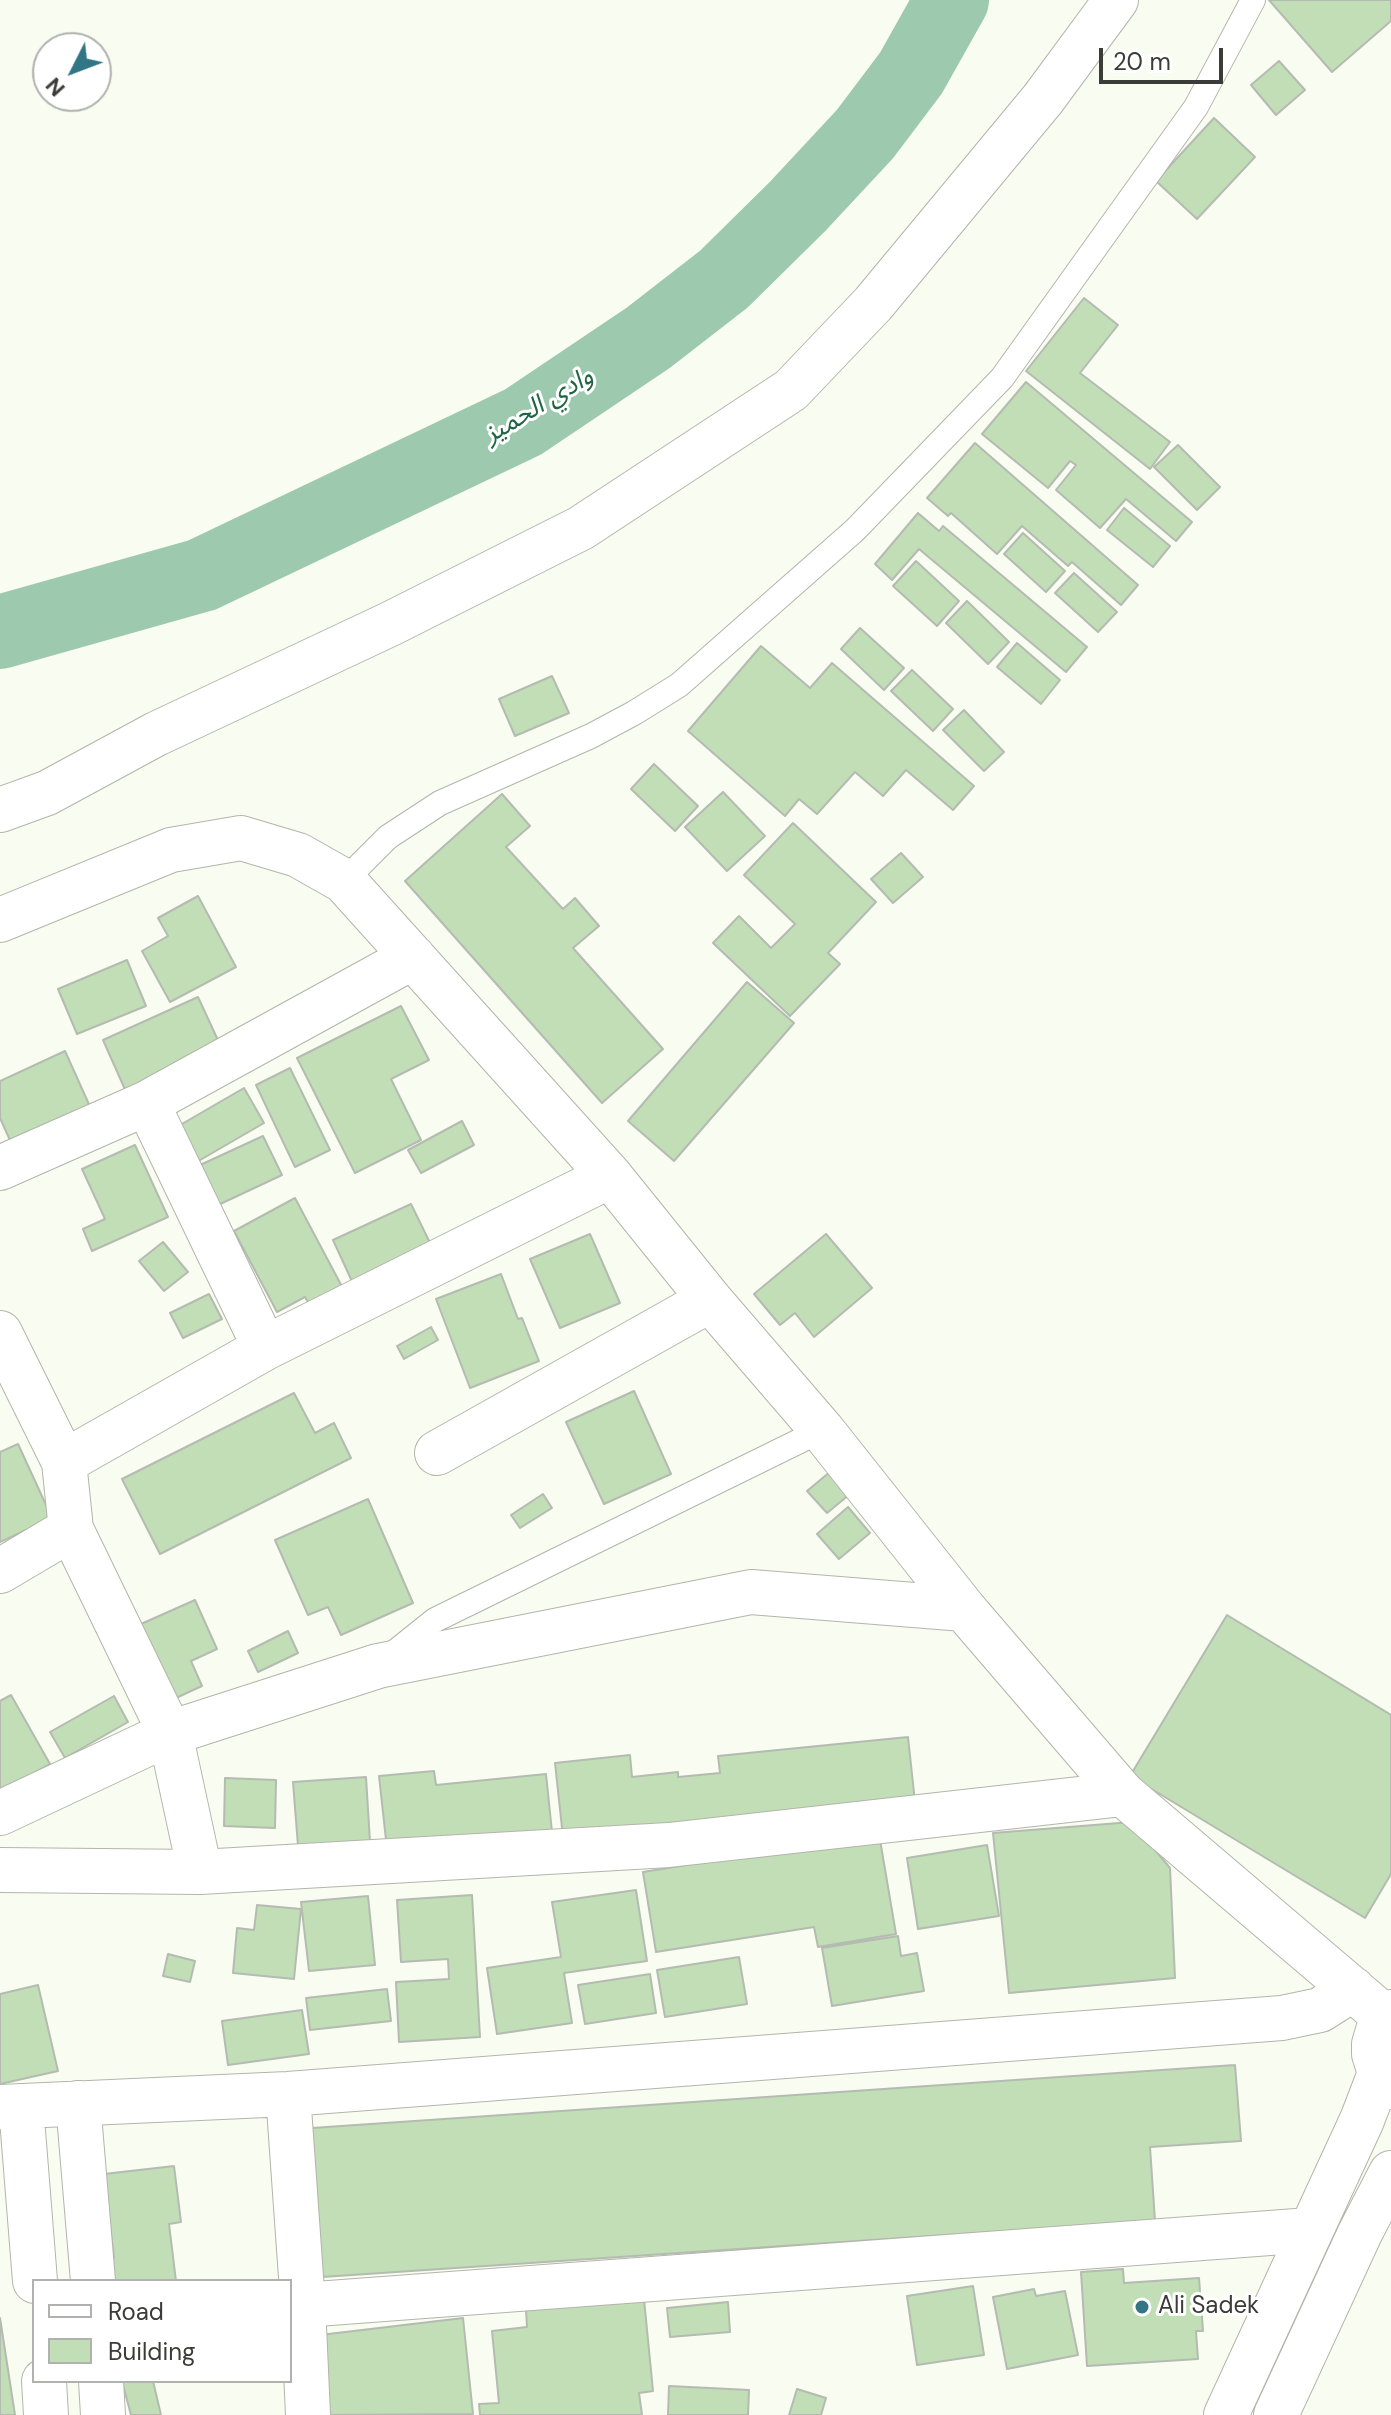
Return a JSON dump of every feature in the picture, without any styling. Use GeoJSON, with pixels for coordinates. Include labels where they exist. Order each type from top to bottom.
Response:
{"type":"FeatureCollection","features":[{"type":"Feature","properties":{"kind":"street"},"geometry":{"type":"LineString","coordinates":[[0,810],[47,793],[156,734],[390,624],[581,528],[791,390],[873,304],[1043,99],[1116,0]]}},
{"type":"Feature","properties":{"kind":"street"},"geometry":{"type":"LineString","coordinates":[[0,920],[171,850],[241,838],[298,855],[344,881],[610,1176],[710,1300],[822,1430],[964,1609],[1123,1794],[1376,2006]]}},
{"type":"Feature","properties":{"kind":"street"},"geometry":{"type":"LineString","coordinates":[[0,1168],[147,1103],[413,957]]}},
{"type":"Feature","properties":{"kind":"street"},"geometry":{"type":"LineString","coordinates":[[147,1103],[265,1348]]}},
{"type":"Feature","properties":{"kind":"street"},"geometry":{"type":"LineString","coordinates":[[64,1462],[265,1348],[610,1176]]}},
{"type":"Feature","properties":{"kind":"street"},"geometry":{"type":"LineString","coordinates":[[437,1453],[710,1300]]}},
{"type":"Feature","properties":{"kind":"street"},"geometry":{"type":"LineString","coordinates":[[0,1333],[64,1462],[71,1529],[170,1733],[200,1872]]}},
{"type":"Feature","properties":{"kind":"street"},"geometry":{"type":"LineString","coordinates":[[0,1571],[71,1529]]}},
{"type":"Feature","properties":{"kind":"street"},"geometry":{"type":"LineString","coordinates":[[0,1813],[170,1733],[378,1666],[751,1592],[964,1609]]}},
{"type":"Feature","properties":{"kind":"street"},"geometry":{"type":"LineString","coordinates":[[0,1870],[200,1872],[669,1845],[1123,1794]]}},
{"type":"Feature","properties":{"kind":"street"},"geometry":{"type":"LineString","coordinates":[[1226,2415],[1362,2120],[1385,2080],[1374,2054],[1376,2006]]}},
{"type":"Feature","properties":{"kind":"street"},"geometry":{"type":"LineString","coordinates":[[35,2279],[10,2107],[288,2094],[1282,2018],[1320,2010],[1376,2006]]}},
{"type":"Feature","properties":{"kind":"street"},"geometry":{"type":"LineString","coordinates":[[288,2094],[308,2415]]}},
{"type":"Feature","properties":{"kind":"street"},"geometry":{"type":"LineString","coordinates":[[78,2103],[93,2279]]}},
{"type":"Feature","properties":{"kind":"street"},"geometry":{"type":"LineString","coordinates":[[1276,2415],[1391,2173]]}},
{"type":"Feature","properties":{"kind":"street"},"geometry":{"type":"LineString","coordinates":[[303,2305],[1310,2230]]}},
{"type":"Feature","properties":{"kind":"street"},"geometry":{"type":"LineString","coordinates":[[44,2383],[46,2415]]}},
{"type":"Feature","properties":{"kind":"street"},"geometry":{"type":"LineString","coordinates":[[101,2383],[103,2415]]}},
{"type":"Feature","properties":{"kind":"lane"},"geometry":{"type":"LineString","coordinates":[[344,881],[388,837],[440,803],[591,736],[679,685],[855,530],[1002,378],[1196,107],[1253,0]]}},
{"type":"Feature","properties":{"kind":"lane"},"geometry":{"type":"LineString","coordinates":[[378,1666],[435,1620],[822,1430]]}},
{"type":"Feature","properties":{"kind":"building"},"geometry":{"type":"Polygon","coordinates":[[[1269,0],[1391,0],[1391,21],[1332,72],[1269,0]]]}},
{"type":"Feature","properties":{"kind":"building"},"geometry":{"type":"Polygon","coordinates":[[[1279,61],[1305,90],[1276,115],[1251,85],[1279,61]]]}},
{"type":"Feature","properties":{"kind":"building"},"geometry":{"type":"Polygon","coordinates":[[[1214,118],[1255,157],[1197,219],[1156,181],[1214,118]]]}},
{"type":"Feature","properties":{"kind":"building"},"geometry":{"type":"Polygon","coordinates":[[[1084,298],[1118,325],[1080,373],[1170,442],[1150,469],[1026,371],[1084,298]]]}},
{"type":"Feature","properties":{"kind":"building"},"geometry":{"type":"Polygon","coordinates":[[[1026,382],[1192,522],[1176,541],[1126,499],[1100,528],[1056,490],[1076,465],[1070,461],[1048,488],[982,434],[1026,382]]]}},
{"type":"Feature","properties":{"kind":"building"},"geometry":{"type":"Polygon","coordinates":[[[975,443],[1138,585],[1121,605],[1072,562],[1068,566],[1022,526],[997,554],[951,513],[948,516],[927,498],[975,443]]]}},
{"type":"Feature","properties":{"kind":"building"},"geometry":{"type":"Polygon","coordinates":[[[1178,445],[1220,487],[1197,510],[1154,467],[1178,445]]]}},
{"type":"Feature","properties":{"kind":"building"},"geometry":{"type":"Polygon","coordinates":[[[1124,508],[1170,546],[1153,567],[1107,530],[1124,508]]]}},
{"type":"Feature","properties":{"kind":"building"},"geometry":{"type":"Polygon","coordinates":[[[918,513],[939,531],[943,526],[1087,647],[1066,672],[919,549],[892,580],[875,564],[918,513]]]}},
{"type":"Feature","properties":{"kind":"building"},"geometry":{"type":"Polygon","coordinates":[[[1023,533],[1065,571],[1046,592],[1004,554],[1023,533]]]}},
{"type":"Feature","properties":{"kind":"building"},"geometry":{"type":"Polygon","coordinates":[[[916,561],[959,601],[937,626],[893,586],[916,561]]]}},
{"type":"Feature","properties":{"kind":"building"},"geometry":{"type":"Polygon","coordinates":[[[1074,573],[1117,612],[1098,632],[1055,593],[1074,573]]]}},
{"type":"Feature","properties":{"kind":"building"},"geometry":{"type":"Polygon","coordinates":[[[967,601],[1009,642],[988,664],[946,623],[967,601]]]}},
{"type":"Feature","properties":{"kind":"building"},"geometry":{"type":"Polygon","coordinates":[[[860,628],[904,668],[884,690],[841,649],[860,628]]]}},
{"type":"Feature","properties":{"kind":"building"},"geometry":{"type":"Polygon","coordinates":[[[1017,643],[1060,680],[1041,704],[997,667],[1017,643]]]}},
{"type":"Feature","properties":{"kind":"building"},"geometry":{"type":"Polygon","coordinates":[[[761,646],[810,688],[832,663],[974,786],[953,810],[906,770],[883,796],[855,772],[817,814],[799,799],[785,816],[688,731],[761,646]]]}},
{"type":"Feature","properties":{"kind":"building"},"geometry":{"type":"Polygon","coordinates":[[[912,670],[953,709],[933,731],[891,691],[912,670]]]}},
{"type":"Feature","properties":{"kind":"building"},"geometry":{"type":"Polygon","coordinates":[[[552,676],[569,713],[515,736],[499,699],[552,676]]]}},
{"type":"Feature","properties":{"kind":"building"},"geometry":{"type":"Polygon","coordinates":[[[964,710],[1004,752],[984,771],[943,730],[964,710]]]}},
{"type":"Feature","properties":{"kind":"building"},"geometry":{"type":"Polygon","coordinates":[[[654,764],[698,806],[675,831],[631,789],[654,764]]]}},
{"type":"Feature","properties":{"kind":"building"},"geometry":{"type":"Polygon","coordinates":[[[723,792],[765,836],[727,871],[685,827],[723,792]]]}},
{"type":"Feature","properties":{"kind":"building"},"geometry":{"type":"Polygon","coordinates":[[[502,794],[530,826],[506,847],[563,909],[575,898],[599,926],[573,948],[663,1049],[602,1103],[405,881],[502,794]]]}},
{"type":"Feature","properties":{"kind":"building"},"geometry":{"type":"Polygon","coordinates":[[[793,823],[876,902],[828,953],[840,964],[790,1016],[713,943],[739,916],[771,948],[795,924],[744,875],[793,823]]]}},
{"type":"Feature","properties":{"kind":"building"},"geometry":{"type":"Polygon","coordinates":[[[901,853],[923,877],[893,903],[871,879],[901,853]]]}},
{"type":"Feature","properties":{"kind":"building"},"geometry":{"type":"Polygon","coordinates":[[[198,896],[236,967],[170,1002],[142,951],[168,936],[158,918],[198,896]]]}},
{"type":"Feature","properties":{"kind":"building"},"geometry":{"type":"Polygon","coordinates":[[[127,960],[146,1006],[77,1034],[58,989],[127,960]]]}},
{"type":"Feature","properties":{"kind":"building"},"geometry":{"type":"Polygon","coordinates":[[[747,982],[794,1023],[674,1161],[628,1121],[747,982]]]}},
{"type":"Feature","properties":{"kind":"building"},"geometry":{"type":"Polygon","coordinates":[[[198,997],[223,1051],[127,1094],[103,1040],[198,997]]]}},
{"type":"Feature","properties":{"kind":"building"},"geometry":{"type":"Polygon","coordinates":[[[401,1006],[429,1060],[391,1079],[421,1140],[355,1173],[297,1058],[401,1006]]]}},
{"type":"Feature","properties":{"kind":"building"},"geometry":{"type":"Polygon","coordinates":[[[65,1051],[92,1111],[13,1147],[0,1118],[0,1081],[65,1051]]]}},
{"type":"Feature","properties":{"kind":"building"},"geometry":{"type":"Polygon","coordinates":[[[290,1068],[330,1150],[295,1167],[256,1085],[290,1068]]]}},
{"type":"Feature","properties":{"kind":"building"},"geometry":{"type":"Polygon","coordinates":[[[244,1088],[264,1123],[195,1163],[175,1128],[244,1088]]]}},
{"type":"Feature","properties":{"kind":"building"},"geometry":{"type":"Polygon","coordinates":[[[462,1121],[474,1145],[421,1173],[408,1150],[462,1121]]]}},
{"type":"Feature","properties":{"kind":"building"},"geometry":{"type":"Polygon","coordinates":[[[263,1136],[282,1175],[216,1206],[198,1166],[263,1136]]]}},
{"type":"Feature","properties":{"kind":"building"},"geometry":{"type":"Polygon","coordinates":[[[135,1145],[168,1217],[92,1251],[83,1229],[105,1219],[82,1169],[135,1145]]]}},
{"type":"Feature","properties":{"kind":"building"},"geometry":{"type":"Polygon","coordinates":[[[295,1198],[347,1296],[314,1313],[305,1297],[277,1312],[234,1231],[295,1198]]]}},
{"type":"Feature","properties":{"kind":"building"},"geometry":{"type":"Polygon","coordinates":[[[411,1204],[434,1251],[355,1288],[333,1240],[411,1204]]]}},
{"type":"Feature","properties":{"kind":"building"},"geometry":{"type":"Polygon","coordinates":[[[590,1234],[620,1303],[560,1328],[530,1259],[590,1234]]]}},
{"type":"Feature","properties":{"kind":"building"},"geometry":{"type":"Polygon","coordinates":[[[826,1234],[872,1288],[814,1337],[795,1313],[780,1325],[754,1294],[826,1234]]]}},
{"type":"Feature","properties":{"kind":"building"},"geometry":{"type":"Polygon","coordinates":[[[163,1242],[188,1272],[164,1291],[139,1261],[163,1242]]]}},
{"type":"Feature","properties":{"kind":"building"},"geometry":{"type":"Polygon","coordinates":[[[501,1274],[518,1319],[522,1318],[539,1361],[470,1388],[436,1299],[501,1274]]]}},
{"type":"Feature","properties":{"kind":"building"},"geometry":{"type":"Polygon","coordinates":[[[209,1294],[222,1319],[183,1338],[170,1313],[209,1294]]]}},
{"type":"Feature","properties":{"kind":"building"},"geometry":{"type":"Polygon","coordinates":[[[431,1327],[438,1340],[404,1359],[397,1346],[431,1327]]]}},
{"type":"Feature","properties":{"kind":"building"},"geometry":{"type":"Polygon","coordinates":[[[634,1391],[671,1474],[604,1504],[566,1422],[634,1391]]]}},
{"type":"Feature","properties":{"kind":"building"},"geometry":{"type":"Polygon","coordinates":[[[294,1393],[315,1433],[334,1423],[351,1458],[160,1554],[122,1479],[294,1393]]]}},
{"type":"Feature","properties":{"kind":"building"},"geometry":{"type":"Polygon","coordinates":[[[18,1444],[52,1518],[0,1542],[0,1452],[18,1444]]]}},
{"type":"Feature","properties":{"kind":"building"},"geometry":{"type":"Polygon","coordinates":[[[831,1471],[850,1494],[827,1513],[807,1491],[831,1471]]]}},
{"type":"Feature","properties":{"kind":"building"},"geometry":{"type":"Polygon","coordinates":[[[543,1494],[552,1508],[520,1528],[511,1515],[543,1494]]]}},
{"type":"Feature","properties":{"kind":"building"},"geometry":{"type":"Polygon","coordinates":[[[368,1499],[413,1603],[341,1635],[328,1607],[308,1615],[275,1540],[368,1499]]]}},
{"type":"Feature","properties":{"kind":"building"},"geometry":{"type":"Polygon","coordinates":[[[848,1507],[870,1533],[839,1559],[817,1534],[848,1507]]]}},
{"type":"Feature","properties":{"kind":"building"},"geometry":{"type":"Polygon","coordinates":[[[195,1600],[217,1649],[191,1661],[202,1686],[165,1703],[132,1628],[195,1600]]]}},
{"type":"Feature","properties":{"kind":"building"},"geometry":{"type":"Polygon","coordinates":[[[1227,1615],[1391,1715],[1391,1874],[1365,1918],[1130,1776],[1227,1615]]]}},
{"type":"Feature","properties":{"kind":"building"},"geometry":{"type":"Polygon","coordinates":[[[288,1631],[298,1653],[258,1672],[248,1651],[288,1631]]]}},
{"type":"Feature","properties":{"kind":"building"},"geometry":{"type":"Polygon","coordinates":[[[11,1695],[50,1764],[0,1792],[0,1701],[11,1695]]]}},
{"type":"Feature","properties":{"kind":"building"},"geometry":{"type":"Polygon","coordinates":[[[114,1696],[128,1722],[65,1758],[50,1732],[114,1696]]]}},
{"type":"Feature","properties":{"kind":"building"},"geometry":{"type":"Polygon","coordinates":[[[908,1737],[915,1802],[563,1837],[555,1763],[630,1755],[632,1777],[678,1772],[678,1777],[720,1773],[718,1756],[908,1737]]]}},
{"type":"Feature","properties":{"kind":"building"},"geometry":{"type":"Polygon","coordinates":[[[434,1771],[436,1785],[546,1774],[552,1832],[387,1849],[379,1776],[434,1771]]]}},
{"type":"Feature","properties":{"kind":"building"},"geometry":{"type":"Polygon","coordinates":[[[366,1777],[370,1842],[298,1846],[293,1782],[366,1777]]]}},
{"type":"Feature","properties":{"kind":"building"},"geometry":{"type":"Polygon","coordinates":[[[225,1778],[276,1780],[275,1828],[224,1826],[225,1778]]]}},
{"type":"Feature","properties":{"kind":"building"},"geometry":{"type":"Polygon","coordinates":[[[1132,1822],[1170,1868],[1175,1978],[1009,1993],[993,1833],[1132,1822]]]}},
{"type":"Feature","properties":{"kind":"building"},"geometry":{"type":"Polygon","coordinates":[[[879,1834],[896,1934],[818,1947],[814,1927],[656,1952],[643,1872],[879,1834]]]}},
{"type":"Feature","properties":{"kind":"building"},"geometry":{"type":"Polygon","coordinates":[[[987,1845],[999,1916],[918,1929],[907,1858],[987,1845]]]}},
{"type":"Feature","properties":{"kind":"building"},"geometry":{"type":"Polygon","coordinates":[[[636,1890],[647,1961],[564,1973],[572,2023],[497,2034],[487,1968],[561,1957],[552,1902],[636,1890]]]}},
{"type":"Feature","properties":{"kind":"building"},"geometry":{"type":"Polygon","coordinates":[[[472,1895],[480,2037],[399,2042],[396,1982],[449,1979],[448,1959],[401,1962],[397,1900],[472,1895]]]}},
{"type":"Feature","properties":{"kind":"building"},"geometry":{"type":"Polygon","coordinates":[[[368,1896],[375,1965],[309,1971],[301,1902],[368,1896]]]}},
{"type":"Feature","properties":{"kind":"building"},"geometry":{"type":"Polygon","coordinates":[[[257,1905],[301,1909],[294,1979],[233,1973],[237,1928],[254,1930],[257,1905]]]}},
{"type":"Feature","properties":{"kind":"building"},"geometry":{"type":"Polygon","coordinates":[[[898,1936],[901,1956],[917,1953],[924,1991],[832,2006],[822,1948],[898,1936]]]}},
{"type":"Feature","properties":{"kind":"building"},"geometry":{"type":"Polygon","coordinates":[[[168,1954],[195,1961],[190,1982],[163,1976],[168,1954]]]}},
{"type":"Feature","properties":{"kind":"building"},"geometry":{"type":"Polygon","coordinates":[[[739,1957],[747,2004],[665,2017],[657,1970],[739,1957]]]}},
{"type":"Feature","properties":{"kind":"building"},"geometry":{"type":"Polygon","coordinates":[[[650,1974],[656,2013],[585,2024],[578,1985],[650,1974]]]}},
{"type":"Feature","properties":{"kind":"building"},"geometry":{"type":"Polygon","coordinates":[[[38,1985],[58,2071],[0,2084],[0,1994],[38,1985]]]}},
{"type":"Feature","properties":{"kind":"building"},"geometry":{"type":"Polygon","coordinates":[[[387,1989],[391,2021],[310,2030],[306,1998],[387,1989]]]}},
{"type":"Feature","properties":{"kind":"building"},"geometry":{"type":"Polygon","coordinates":[[[302,2010],[309,2054],[228,2065],[222,2021],[302,2010]]]}},
{"type":"Feature","properties":{"kind":"building"},"geometry":{"type":"Polygon","coordinates":[[[1235,2065],[1241,2141],[1150,2147],[1155,2221],[322,2277],[312,2128],[1235,2065]]]}},
{"type":"Feature","properties":{"kind":"building"},"geometry":{"type":"Polygon","coordinates":[[[174,2166],[181,2222],[169,2224],[176,2279],[114,2279],[104,2174],[174,2166]]]}},
{"type":"Feature","properties":{"kind":"building","name":"Ali Sadek"},"geometry":{"type":"Polygon","coordinates":[[[1123,2269],[1124,2283],[1199,2278],[1203,2331],[1196,2331],[1198,2359],[1087,2366],[1081,2272],[1123,2269]]]}},
{"type":"Feature","properties":{"kind":"building"},"geometry":{"type":"Polygon","coordinates":[[[973,2286],[984,2355],[917,2365],[907,2296],[973,2286]]]}},
{"type":"Feature","properties":{"kind":"building"},"geometry":{"type":"Polygon","coordinates":[[[1034,2289],[1036,2296],[1065,2291],[1078,2355],[1007,2369],[993,2297],[1034,2289]]]}},
{"type":"Feature","properties":{"kind":"building"},"geometry":{"type":"Polygon","coordinates":[[[644,2299],[653,2391],[639,2393],[642,2415],[480,2415],[479,2404],[499,2403],[492,2331],[527,2327],[526,2310],[644,2299]]]}},
{"type":"Feature","properties":{"kind":"building"},"geometry":{"type":"Polygon","coordinates":[[[728,2302],[730,2332],[670,2337],[667,2308],[728,2302]]]}},
{"type":"Feature","properties":{"kind":"building"},"geometry":{"type":"Polygon","coordinates":[[[0,2318],[15,2415],[0,2415],[0,2318]]]}},
{"type":"Feature","properties":{"kind":"building"},"geometry":{"type":"Polygon","coordinates":[[[463,2318],[473,2414],[328,2415],[320,2335],[463,2318]]]}},
{"type":"Feature","properties":{"kind":"building"},"geometry":{"type":"Polygon","coordinates":[[[123,2383],[153,2383],[161,2415],[131,2415],[123,2383]]]}},
{"type":"Feature","properties":{"kind":"building"},"geometry":{"type":"Polygon","coordinates":[[[669,2386],[749,2390],[748,2415],[668,2415],[669,2386]]]}},
{"type":"Feature","properties":{"kind":"building"},"geometry":{"type":"Polygon","coordinates":[[[797,2389],[826,2398],[821,2415],[789,2415],[797,2389]]]}},
{"type":"Feature","properties":{"kind":"waterway","name":"وادي الحميز"},"geometry":{"type":"LineString","coordinates":[[0,632],[202,575],[523,422],[648,338],[724,279],[865,134],[911,73],[952,0]]}},
{"type":"Feature","properties":{"kind":"place","name":"Ali Sadek"},"geometry":{"type":"Point","coordinates":[1142,2307]}}]}
